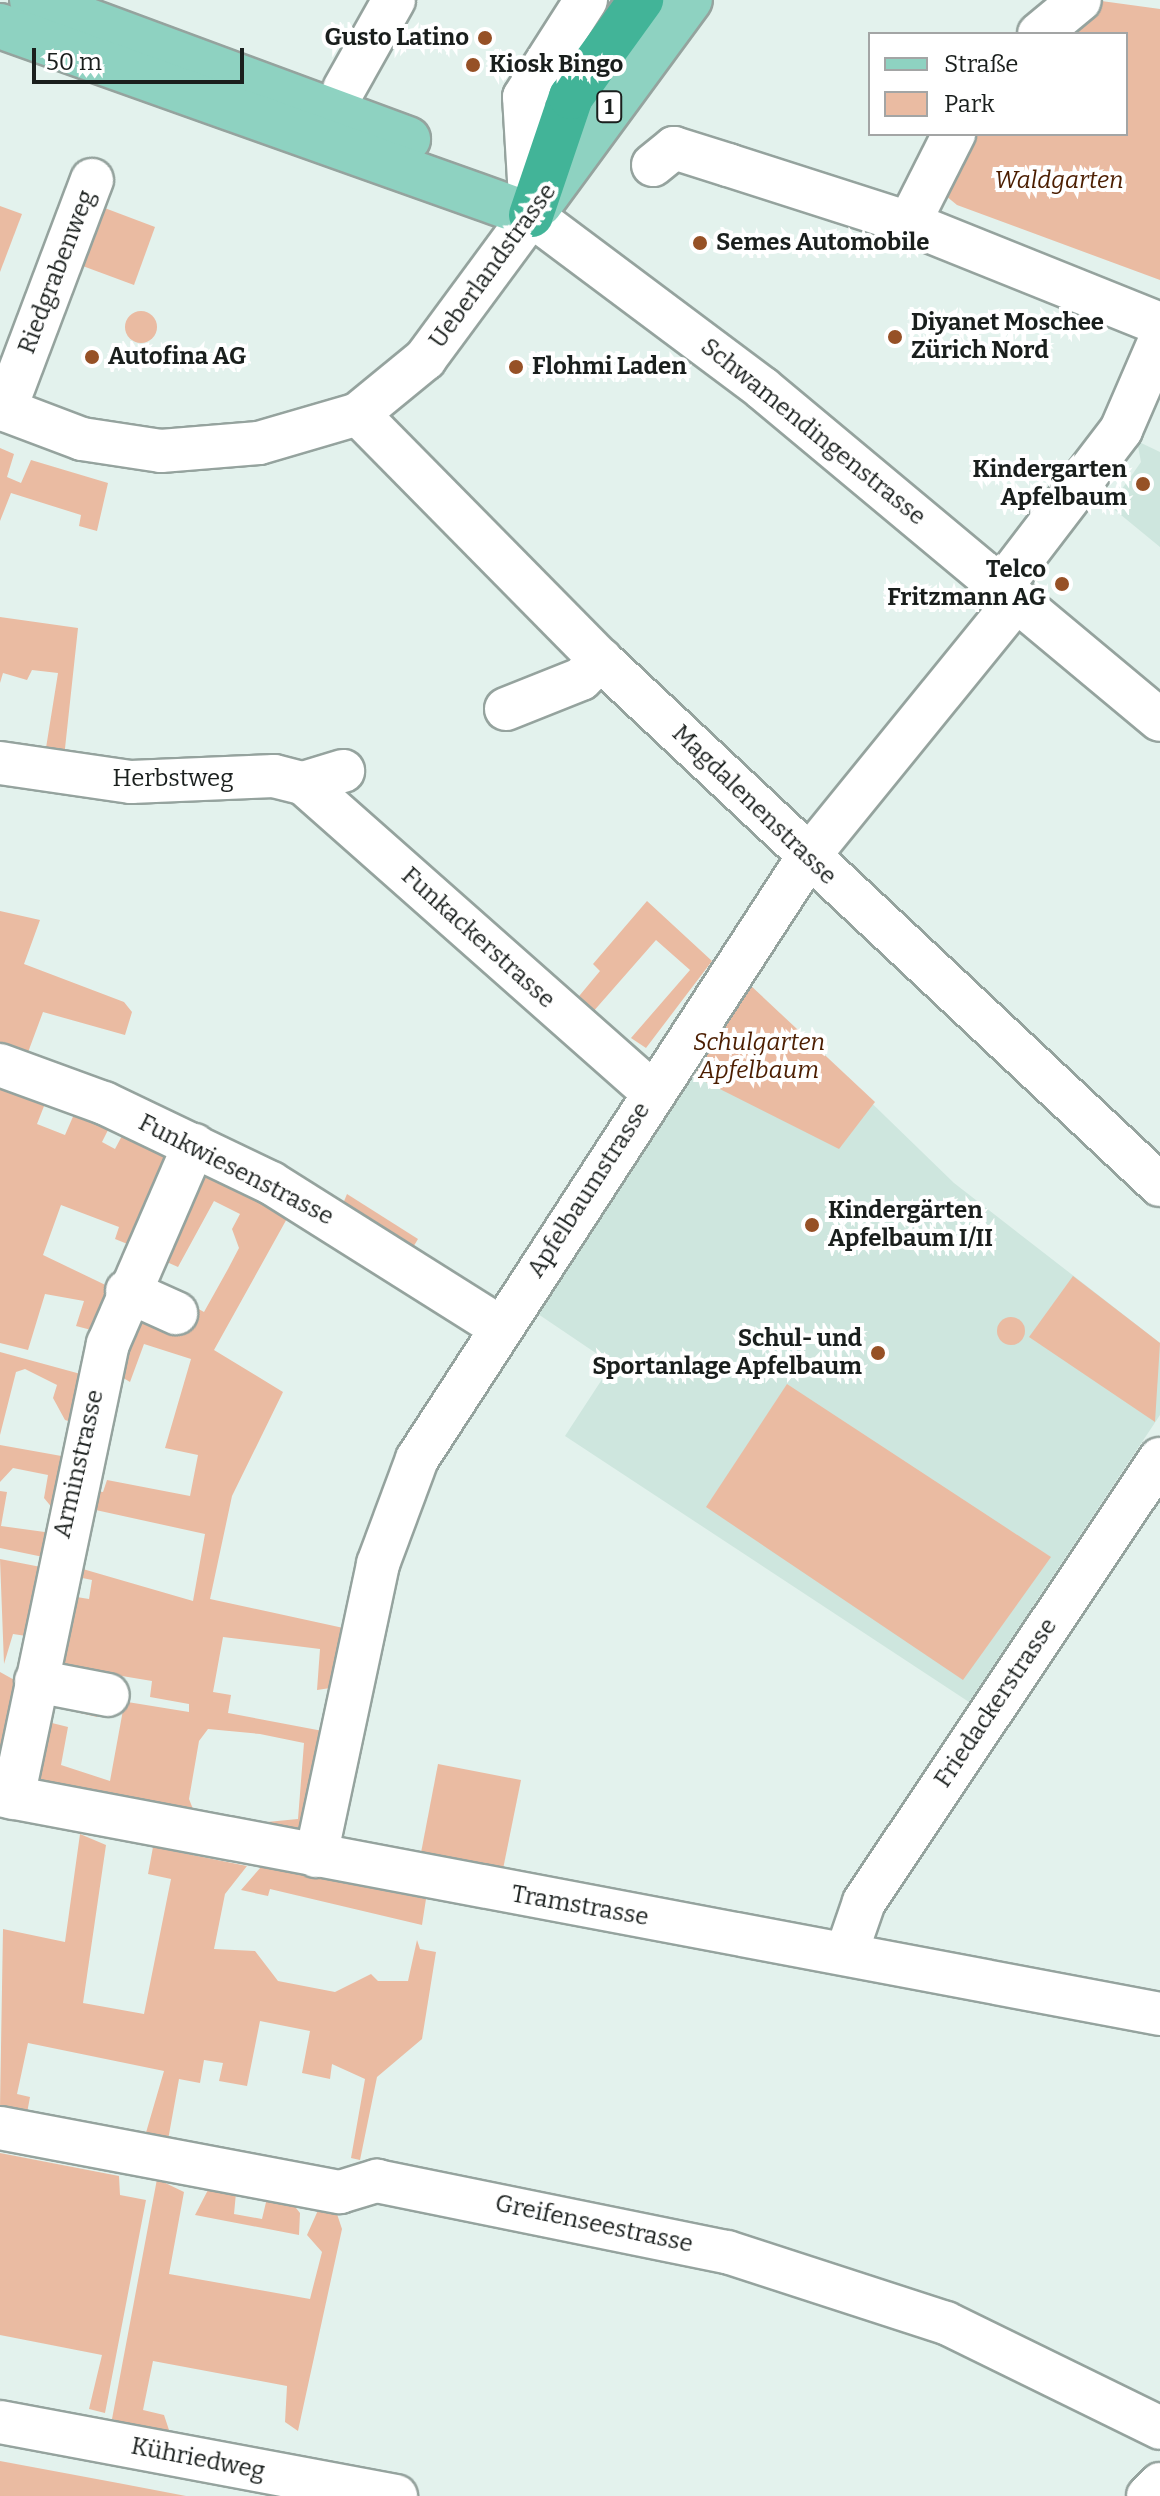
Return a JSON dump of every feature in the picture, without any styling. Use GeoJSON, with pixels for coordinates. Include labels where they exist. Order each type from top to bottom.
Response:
{"type":"FeatureCollection","features":[{"type":"Feature","properties":{"kind":"highway"},"geometry":{"type":"LineString","coordinates":[[531,215],[571,97],[641,0]]}},
{"type":"Feature","properties":{"kind":"main road","name":"Schwamendingenstrasse"},"geometry":{"type":"LineString","coordinates":[[32,0],[461,159],[531,215]]}},
{"type":"Feature","properties":{"kind":"main road","name":"Ueberlandstrasse"},"geometry":{"type":"LineString","coordinates":[[531,215],[690,0]]}},
{"type":"Feature","properties":{"kind":"main road","name":"Schwamendingenstrasse"},"geometry":{"type":"LineString","coordinates":[[0,26],[531,215]]}},
{"type":"Feature","properties":{"kind":"street"},"geometry":{"type":"LineString","coordinates":[[344,89],[394,0]]}},
{"type":"Feature","properties":{"kind":"street"},"geometry":{"type":"LineString","coordinates":[[531,215],[524,97],[586,0]]}},
{"type":"Feature","properties":{"kind":"street"},"geometry":{"type":"LineString","coordinates":[[1041,32],[1080,0]]}},
{"type":"Feature","properties":{"kind":"street"},"geometry":{"type":"LineString","coordinates":[[909,223],[953,136]]}},
{"type":"Feature","properties":{"kind":"street"},"geometry":{"type":"LineString","coordinates":[[653,165],[674,148],[909,223],[1160,324]]}},
{"type":"Feature","properties":{"kind":"street","name":"Riedgrabenweg"},"geometry":{"type":"LineString","coordinates":[[2,409],[92,180]]}},
{"type":"Feature","properties":{"kind":"street","name":"Ueberlandstrasse"},"geometry":{"type":"LineString","coordinates":[[2,409],[82,439],[161,451],[259,443],[358,414],[425,359],[531,215]]}},
{"type":"Feature","properties":{"kind":"street","name":"Schwamendingenstrasse"},"geometry":{"type":"LineString","coordinates":[[531,215],[762,388],[1160,720]]}},
{"type":"Feature","properties":{"kind":"street","name":"Apfelbaumstrasse"},"geometry":{"type":"LineString","coordinates":[[316,1856],[394,1513],[417,1459],[808,857],[1009,593],[1121,430],[1160,340]]}},
{"type":"Feature","properties":{"kind":"street","name":"Magdalenenstrasse"},"geometry":{"type":"LineString","coordinates":[[358,414],[601,660],[1160,1185]]}},
{"type":"Feature","properties":{"kind":"street"},"geometry":{"type":"LineString","coordinates":[[506,709],[581,679],[601,660]]}},
{"type":"Feature","properties":{"kind":"street","name":"Herbstweg"},"geometry":{"type":"LineString","coordinates":[[0,763],[131,782],[274,776],[303,783],[343,771]]}},
{"type":"Feature","properties":{"kind":"street","name":"Funkackerstrasse"},"geometry":{"type":"LineString","coordinates":[[303,783],[653,1093]]}},
{"type":"Feature","properties":{"kind":"street","name":"Funkwiesenstrasse"},"geometry":{"type":"LineString","coordinates":[[0,1065],[194,1145],[282,1189],[500,1327]]}},
{"type":"Feature","properties":{"kind":"street","name":"Arminstrasse"},"geometry":{"type":"LineString","coordinates":[[6,1796],[36,1681],[85,1429],[122,1272],[194,1145]]}},
{"type":"Feature","properties":{"kind":"street"},"geometry":{"type":"LineString","coordinates":[[122,1272],[176,1313]]}},
{"type":"Feature","properties":{"kind":"street","name":"Friedackerstrasse"},"geometry":{"type":"LineString","coordinates":[[846,1954],[864,1902],[1156,1474]]}},
{"type":"Feature","properties":{"kind":"street"},"geometry":{"type":"LineString","coordinates":[[36,1681],[108,1695]]}},
{"type":"Feature","properties":{"kind":"street","name":"Tramstrasse"},"geometry":{"type":"LineString","coordinates":[[6,1796],[1160,2014]]}},
{"type":"Feature","properties":{"kind":"street","name":"Greifenseestrasse"},"geometry":{"type":"LineString","coordinates":[[0,2128],[340,2192],[377,2181],[727,2252],[946,2323],[1160,2428]]}},
{"type":"Feature","properties":{"kind":"street","name":"Kühriedweg"},"geometry":{"type":"LineString","coordinates":[[0,2422],[396,2496]]}},
{"type":"Feature","properties":{"kind":"street"},"geometry":{"type":"LineString","coordinates":[[1148,2496],[1160,2484]]}},
{"type":"Feature","properties":{"kind":"shaded area","name":"Kindergarten Apfelbaum"},"geometry":{"type":"Polygon","coordinates":[[[1137,441],[1160,452],[1160,547],[1110,506],[1141,462],[1137,441]]]}},
{"type":"Feature","properties":{"kind":"shaded area","name":"Schul- und Sportanlage Apfelbaum"},"geometry":{"type":"Polygon","coordinates":[[[750,985],[954,1183],[1160,1343],[1160,1415],[969,1702],[565,1436],[612,1364],[538,1314],[750,985]]]}},
{"type":"Feature","properties":{"kind":"green space","name":"Waldgarten"},"geometry":{"type":"Polygon","coordinates":[[[1094,0],[1160,9],[1160,280],[957,205],[940,191],[967,136],[1128,136],[1128,32],[1057,32],[1094,0]]]}},
{"type":"Feature","properties":{"kind":"green space"},"geometry":{"type":"Polygon","coordinates":[[[0,206],[22,214],[0,272],[0,206]]]}},
{"type":"Feature","properties":{"kind":"green space"},"geometry":{"type":"Polygon","coordinates":[[[102,207],[155,227],[134,285],[80,265],[102,207]]]}},
{"type":"Feature","properties":{"kind":"green space"},"geometry":{"type":"Polygon","coordinates":[[[141,311],[152,316],[157,327],[152,338],[141,343],[130,338],[125,327],[130,316],[141,311]]]}},
{"type":"Feature","properties":{"kind":"green space"},"geometry":{"type":"Polygon","coordinates":[[[0,448],[14,454],[7,477],[21,483],[31,460],[108,483],[97,531],[79,526],[81,515],[11,493],[0,521],[0,448]]]}},
{"type":"Feature","properties":{"kind":"green space"},"geometry":{"type":"Polygon","coordinates":[[[0,617],[78,628],[63,767],[20,758],[24,743],[46,748],[58,673],[32,670],[27,680],[3,673],[0,683],[0,617]]]}},
{"type":"Feature","properties":{"kind":"green space"},"geometry":{"type":"Polygon","coordinates":[[[647,901],[712,961],[646,1048],[631,1038],[690,970],[656,940],[585,1021],[570,1007],[600,971],[593,964],[647,901]]]}},
{"type":"Feature","properties":{"kind":"green space"},"geometry":{"type":"Polygon","coordinates":[[[0,911],[40,920],[24,964],[124,1002],[132,1012],[125,1035],[43,1012],[27,1055],[0,1053],[0,911]]]}},
{"type":"Feature","properties":{"kind":"green space","name":"Schulgarten Apfelbaum"},"geometry":{"type":"Polygon","coordinates":[[[750,985],[875,1102],[839,1149],[692,1075],[750,985]]]}},
{"type":"Feature","properties":{"kind":"green space"},"geometry":{"type":"Polygon","coordinates":[[[0,1085],[46,1101],[37,1124],[65,1135],[75,1112],[110,1126],[102,1142],[115,1149],[124,1132],[163,1150],[170,1173],[135,1247],[115,1239],[119,1227],[61,1205],[43,1255],[118,1291],[95,1331],[76,1326],[84,1301],[45,1294],[28,1350],[0,1343],[0,1085]]]}},
{"type":"Feature","properties":{"kind":"green space"},"geometry":{"type":"Polygon","coordinates":[[[215,1175],[289,1215],[214,1350],[283,1392],[232,1496],[210,1599],[348,1629],[337,1687],[317,1690],[320,1649],[223,1637],[213,1692],[231,1695],[228,1713],[328,1732],[311,1822],[297,1833],[266,1832],[267,1822],[298,1819],[304,1743],[260,1734],[208,1729],[199,1741],[189,1799],[193,1809],[220,1814],[218,1823],[37,1781],[40,1720],[68,1727],[61,1765],[110,1781],[123,1710],[100,1705],[97,1717],[63,1709],[66,1692],[189,1712],[189,1704],[150,1697],[152,1681],[104,1673],[49,1679],[64,1595],[89,1599],[92,1580],[68,1575],[69,1565],[193,1601],[205,1534],[82,1507],[85,1489],[103,1492],[107,1480],[190,1496],[198,1455],[165,1448],[191,1359],[144,1344],[130,1382],[110,1370],[131,1314],[193,1306],[204,1312],[228,1269],[239,1248],[232,1229],[240,1214],[214,1201],[178,1267],[160,1259],[190,1181],[215,1175]]]}},
{"type":"Feature","properties":{"kind":"green space"},"geometry":{"type":"Polygon","coordinates":[[[347,1194],[418,1239],[409,1254],[340,1211],[347,1194]]]}},
{"type":"Feature","properties":{"kind":"green space"},"geometry":{"type":"Polygon","coordinates":[[[1073,1276],[1160,1343],[1155,1422],[1029,1337],[1073,1276]]]}},
{"type":"Feature","properties":{"kind":"green space"},"geometry":{"type":"Polygon","coordinates":[[[1011,1317],[1021,1321],[1025,1331],[1021,1341],[1011,1345],[1001,1341],[997,1331],[1001,1321],[1011,1317]]]}},
{"type":"Feature","properties":{"kind":"green space"},"geometry":{"type":"Polygon","coordinates":[[[0,1352],[88,1376],[75,1423],[65,1420],[53,1398],[57,1385],[25,1369],[16,1372],[0,1435],[0,1352]]]}},
{"type":"Feature","properties":{"kind":"green space"},"geometry":{"type":"Polygon","coordinates":[[[787,1384],[1051,1557],[963,1680],[706,1507],[787,1384]]]}},
{"type":"Feature","properties":{"kind":"green space"},"geometry":{"type":"Polygon","coordinates":[[[0,1445],[67,1457],[54,1510],[44,1498],[48,1475],[13,1468],[0,1482],[0,1445]]]}},
{"type":"Feature","properties":{"kind":"green space"},"geometry":{"type":"Polygon","coordinates":[[[0,1491],[7,1492],[1,1526],[52,1533],[48,1558],[0,1548],[0,1491]]]}},
{"type":"Feature","properties":{"kind":"green space"},"geometry":{"type":"Polygon","coordinates":[[[0,1559],[46,1568],[33,1637],[13,1634],[4,1664],[0,1559]]]}},
{"type":"Feature","properties":{"kind":"green space"},"geometry":{"type":"Polygon","coordinates":[[[0,1672],[18,1682],[0,1774],[0,1672]]]}},
{"type":"Feature","properties":{"kind":"green space"},"geometry":{"type":"Polygon","coordinates":[[[438,1764],[521,1780],[502,1874],[420,1858],[438,1764]]]}},
{"type":"Feature","properties":{"kind":"green space"},"geometry":{"type":"Polygon","coordinates":[[[80,1834],[106,1845],[83,2003],[144,2014],[171,1879],[148,1874],[153,1847],[247,1866],[225,1894],[214,1949],[255,1951],[278,1981],[335,1992],[371,1974],[378,1981],[408,1981],[417,1940],[420,1949],[436,1952],[422,2039],[377,2077],[360,2160],[351,2158],[365,2079],[332,2064],[330,2079],[302,2073],[310,2031],[260,2021],[247,2086],[219,2081],[223,2063],[204,2060],[200,2083],[179,2079],[168,2140],[145,2136],[164,2071],[28,2043],[17,2094],[30,2097],[27,2113],[0,2107],[3,1929],[65,1942],[80,1834]]]}},
{"type":"Feature","properties":{"kind":"green space"},"geometry":{"type":"Polygon","coordinates":[[[261,1867],[426,1899],[422,1925],[270,1889],[268,1896],[241,1890],[261,1867]]]}},
{"type":"Feature","properties":{"kind":"green space"},"geometry":{"type":"Polygon","coordinates":[[[0,2153],[119,2176],[120,2195],[146,2200],[105,2413],[89,2409],[102,2355],[0,2335],[0,2153]]]}},
{"type":"Feature","properties":{"kind":"green space"},"geometry":{"type":"Polygon","coordinates":[[[157,2179],[184,2192],[169,2274],[310,2299],[322,2252],[307,2235],[319,2208],[336,2211],[342,2229],[298,2431],[285,2422],[287,2386],[153,2361],[143,2410],[164,2415],[171,2436],[112,2419],[157,2179]]]}},
{"type":"Feature","properties":{"kind":"green space"},"geometry":{"type":"Polygon","coordinates":[[[209,2188],[236,2193],[234,2214],[262,2219],[267,2198],[292,2203],[300,2213],[299,2235],[195,2215],[209,2188]]]}},
{"type":"Feature","properties":{"kind":"green space"},"geometry":{"type":"Polygon","coordinates":[[[0,2461],[118,2483],[186,2496],[0,2496],[0,2461]]]}},
{"type":"Feature","properties":{"kind":"place","name":"Gusto Latino"},"geometry":{"type":"Point","coordinates":[485,38]}},
{"type":"Feature","properties":{"kind":"place","name":"Kiosk Bingo"},"geometry":{"type":"Point","coordinates":[473,65]}},
{"type":"Feature","properties":{"kind":"place","name":"Semes Automobile"},"geometry":{"type":"Point","coordinates":[700,243]}},
{"type":"Feature","properties":{"kind":"place","name":"Diyanet Moschee Zürich Nord"},"geometry":{"type":"Point","coordinates":[895,337]}},
{"type":"Feature","properties":{"kind":"place","name":"Autofina AG"},"geometry":{"type":"Point","coordinates":[92,357]}},
{"type":"Feature","properties":{"kind":"place","name":"Flohmi Laden"},"geometry":{"type":"Point","coordinates":[516,367]}},
{"type":"Feature","properties":{"kind":"place","name":"Kindergarten Apfelbaum"},"geometry":{"type":"Point","coordinates":[1143,484]}},
{"type":"Feature","properties":{"kind":"place","name":"Telco Fritzmann AG"},"geometry":{"type":"Point","coordinates":[1062,584]}},
{"type":"Feature","properties":{"kind":"place","name":"Kindergärten Apfelbaum I/II"},"geometry":{"type":"Point","coordinates":[812,1225]}},
{"type":"Feature","properties":{"kind":"place","name":"Schul- und Sportanlage Apfelbaum"},"geometry":{"type":"Point","coordinates":[878,1353]}}]}
